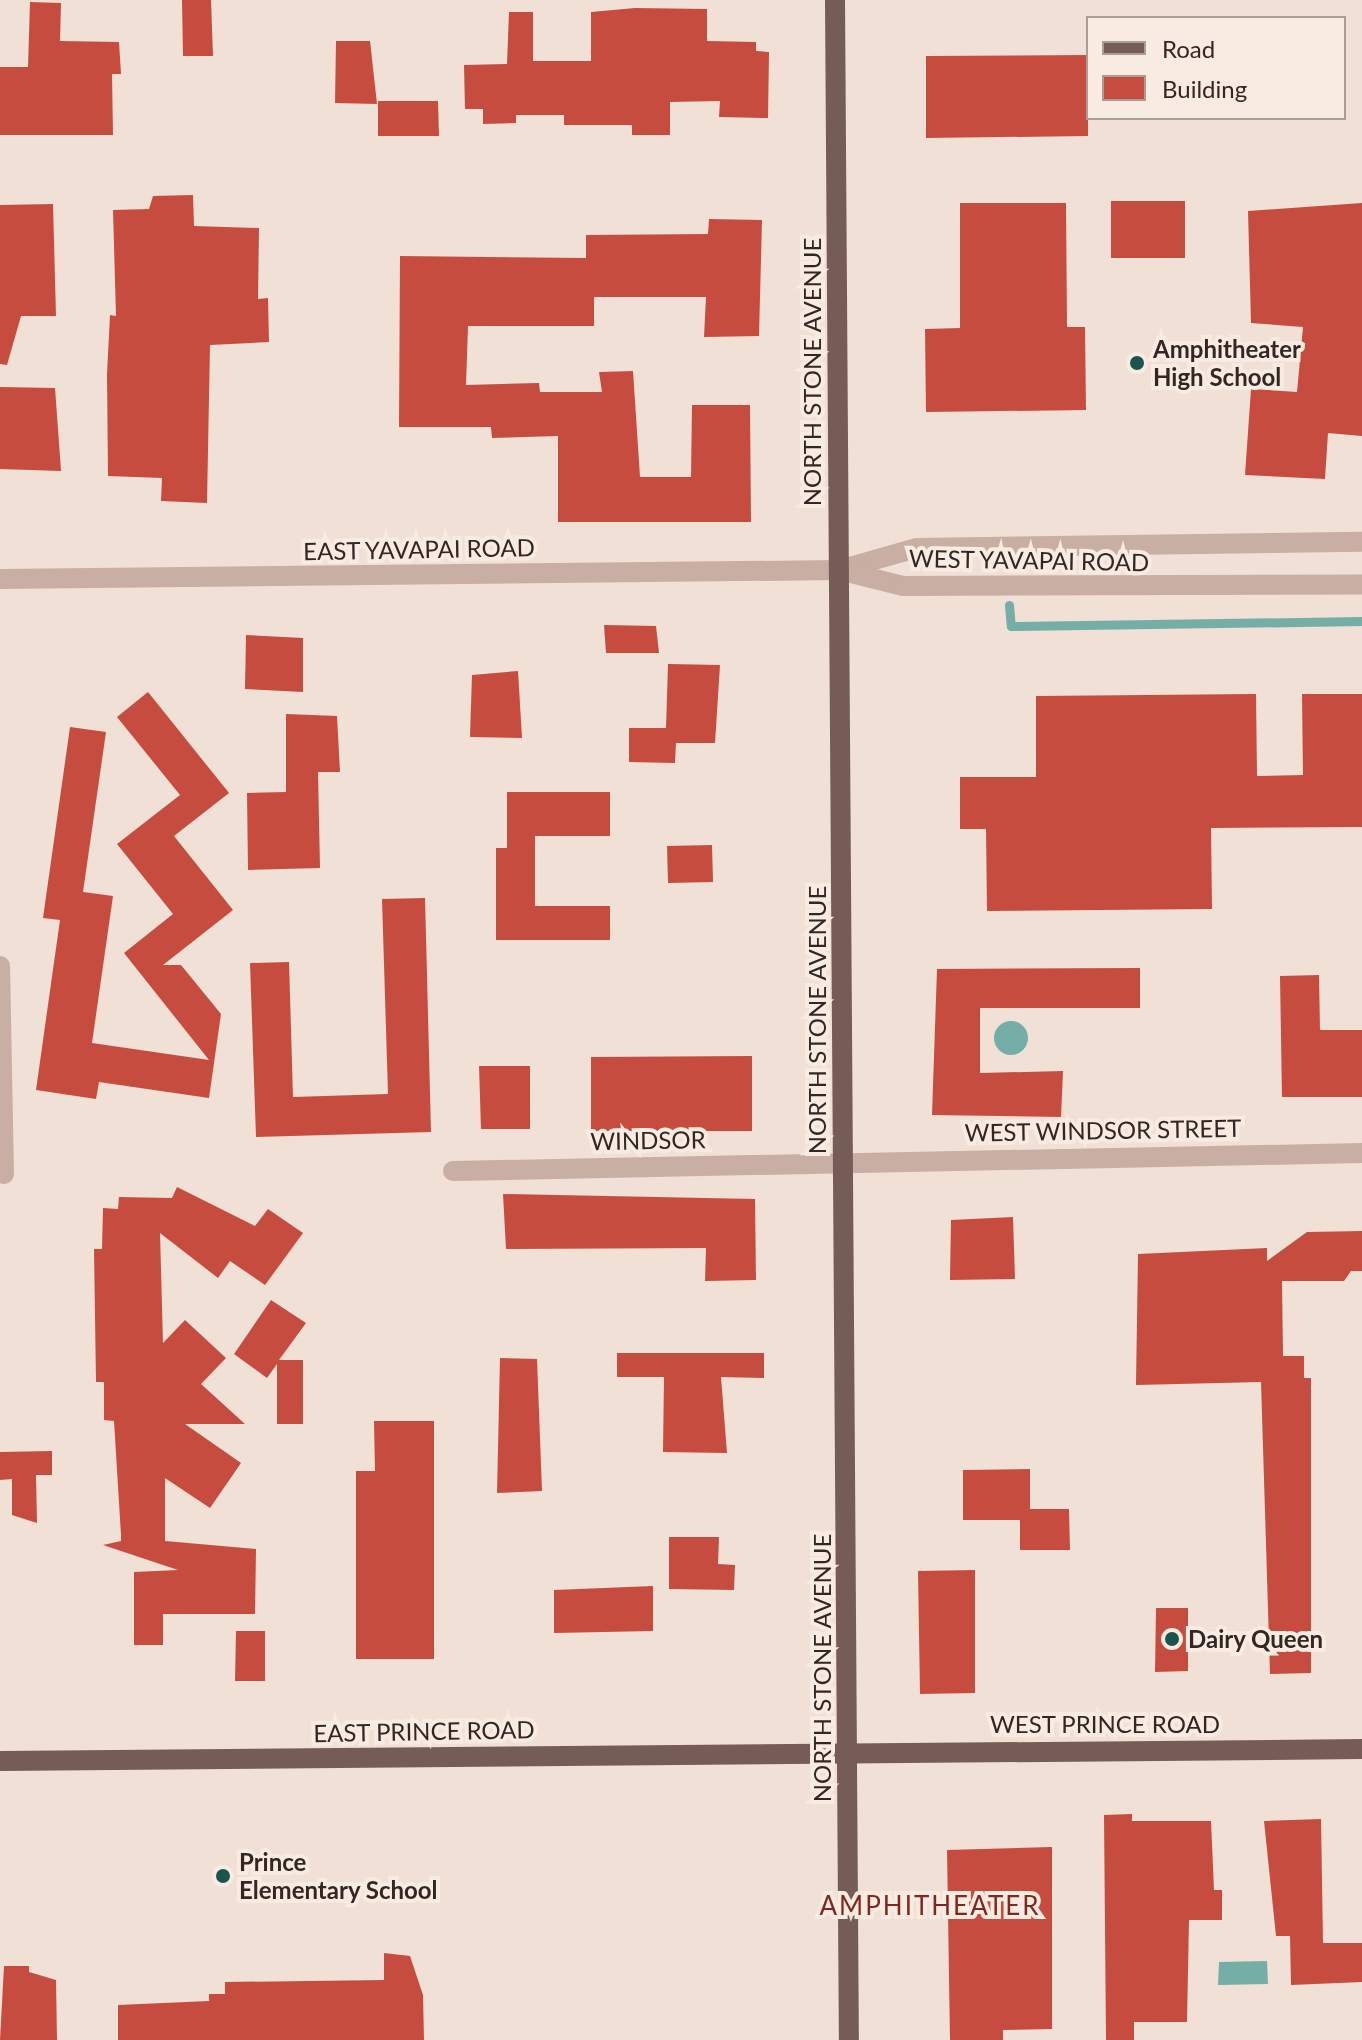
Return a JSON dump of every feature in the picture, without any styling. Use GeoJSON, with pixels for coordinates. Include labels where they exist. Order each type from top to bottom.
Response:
{"type":"FeatureCollection","features":[{"type":"Feature","properties":{"kind":"main road","name":"NORTH STONE AVENUE"},"geometry":{"type":"LineString","coordinates":[[835,0],[849,2040]]}},
{"type":"Feature","properties":{"kind":"main road","name":"WEST PRINCE ROAD"},"geometry":{"type":"LineString","coordinates":[[848,1752],[1362,1749]]}},
{"type":"Feature","properties":{"kind":"main road","name":"EAST PRINCE ROAD"},"geometry":{"type":"LineString","coordinates":[[0,1761],[848,1752]]}},
{"type":"Feature","properties":{"kind":"street","name":"WEST YAVAPAI ROAD"},"geometry":{"type":"LineString","coordinates":[[839,570],[917,548],[1362,542]]}},
{"type":"Feature","properties":{"kind":"street","name":"WEST YAVAPAI ROAD"},"geometry":{"type":"LineString","coordinates":[[839,570],[903,586],[1362,584]]}},
{"type":"Feature","properties":{"kind":"street","name":"EAST YAVAPAI ROAD"},"geometry":{"type":"LineString","coordinates":[[0,579],[839,570]]}},
{"type":"Feature","properties":{"kind":"street"},"geometry":{"type":"LineString","coordinates":[[0,966],[4,1174]]}},
{"type":"Feature","properties":{"kind":"street","name":"WEST WINDSOR STREET"},"geometry":{"type":"LineString","coordinates":[[844,1161],[1362,1153]]}},
{"type":"Feature","properties":{"kind":"street","name":"WINDSOR"},"geometry":{"type":"LineString","coordinates":[[453,1171],[844,1161]]}},
{"type":"Feature","properties":{"kind":"water"},"geometry":{"type":"Polygon","coordinates":[[[1011,1021],[1023,1026],[1028,1038],[1023,1050],[1011,1055],[999,1050],[994,1038],[999,1026],[1011,1021]]]}},
{"type":"Feature","properties":{"kind":"water"},"geometry":{"type":"Polygon","coordinates":[[[1267,1961],[1268,1984],[1218,1985],[1219,1962],[1267,1961]]]}},
{"type":"Feature","properties":{"kind":"building"},"geometry":{"type":"Polygon","coordinates":[[[182,0],[211,0],[213,56],[183,56],[182,0]]]}},
{"type":"Feature","properties":{"kind":"building"},"geometry":{"type":"Polygon","coordinates":[[[30,2],[61,3],[60,41],[119,42],[121,74],[112,74],[113,135],[0,135],[0,67],[28,67],[30,2]]]}},
{"type":"Feature","properties":{"kind":"building"},"geometry":{"type":"Polygon","coordinates":[[[635,8],[707,9],[707,41],[756,42],[756,51],[769,52],[768,118],[719,117],[720,101],[670,102],[670,135],[632,135],[632,125],[564,125],[564,115],[516,115],[516,123],[483,124],[483,109],[465,109],[464,65],[507,64],[509,12],[533,12],[533,61],[591,61],[591,12],[635,8]]]}},
{"type":"Feature","properties":{"kind":"building"},"geometry":{"type":"Polygon","coordinates":[[[336,41],[370,41],[377,104],[335,103],[336,41]]]}},
{"type":"Feature","properties":{"kind":"building"},"geometry":{"type":"Polygon","coordinates":[[[1086,55],[1088,136],[926,138],[926,56],[1086,55]]]}},
{"type":"Feature","properties":{"kind":"building"},"geometry":{"type":"Polygon","coordinates":[[[378,101],[438,101],[439,136],[378,136],[378,101]]]}},
{"type":"Feature","properties":{"kind":"building"},"geometry":{"type":"Polygon","coordinates":[[[193,195],[194,226],[259,228],[258,299],[268,298],[269,342],[210,345],[207,503],[161,501],[162,478],[108,476],[107,374],[110,315],[116,316],[113,210],[149,209],[153,196],[193,195]]]}},
{"type":"Feature","properties":{"kind":"building"},"geometry":{"type":"Polygon","coordinates":[[[1111,201],[1185,201],[1185,258],[1111,258],[1111,201]]]}},
{"type":"Feature","properties":{"kind":"building"},"geometry":{"type":"Polygon","coordinates":[[[960,203],[1066,203],[1067,327],[1085,327],[1086,410],[926,412],[925,329],[960,328],[960,203]]]}},
{"type":"Feature","properties":{"kind":"building"},"geometry":{"type":"Polygon","coordinates":[[[1362,203],[1362,436],[1328,433],[1325,479],[1245,475],[1251,389],[1297,392],[1303,327],[1251,323],[1248,211],[1362,203]]]}},
{"type":"Feature","properties":{"kind":"building"},"geometry":{"type":"Polygon","coordinates":[[[53,204],[56,316],[21,316],[7,365],[0,364],[0,205],[53,204]]]}},
{"type":"Feature","properties":{"kind":"building"},"geometry":{"type":"Polygon","coordinates":[[[709,219],[762,220],[759,336],[704,337],[706,297],[594,297],[594,326],[468,326],[466,385],[539,383],[540,392],[602,392],[599,372],[633,371],[640,477],[691,477],[692,405],[750,405],[751,522],[558,522],[558,436],[492,438],[491,427],[399,427],[400,256],[586,258],[586,235],[708,234],[709,219]]]}},
{"type":"Feature","properties":{"kind":"building"},"geometry":{"type":"Polygon","coordinates":[[[0,387],[55,388],[61,471],[0,469],[0,387]]]}},
{"type":"Feature","properties":{"kind":"building"},"geometry":{"type":"Polygon","coordinates":[[[604,625],[656,626],[659,653],[606,653],[604,625]]]}},
{"type":"Feature","properties":{"kind":"building"},"geometry":{"type":"Polygon","coordinates":[[[246,635],[303,638],[303,692],[245,689],[246,635]]]}},
{"type":"Feature","properties":{"kind":"building"},"geometry":{"type":"Polygon","coordinates":[[[668,664],[720,665],[715,743],[676,743],[675,763],[629,762],[629,728],[666,728],[668,664]]]}},
{"type":"Feature","properties":{"kind":"building"},"geometry":{"type":"Polygon","coordinates":[[[518,671],[522,738],[470,737],[472,675],[518,671]]]}},
{"type":"Feature","properties":{"kind":"building"},"geometry":{"type":"Polygon","coordinates":[[[148,692],[229,793],[174,836],[233,910],[163,965],[181,965],[221,1014],[209,1098],[99,1082],[96,1099],[36,1090],[60,920],[43,918],[70,727],[106,732],[83,892],[113,896],[92,1043],[209,1060],[124,953],[173,914],[117,844],[180,795],[117,717],[148,692]]]}},
{"type":"Feature","properties":{"kind":"building"},"geometry":{"type":"Polygon","coordinates":[[[1256,694],[1257,776],[1303,775],[1302,694],[1362,694],[1362,827],[1211,828],[1212,909],[987,911],[986,829],[960,829],[960,777],[1036,777],[1036,696],[1256,694]]]}},
{"type":"Feature","properties":{"kind":"building"},"geometry":{"type":"Polygon","coordinates":[[[286,714],[337,716],[340,772],[318,772],[320,868],[248,870],[247,793],[286,792],[286,714]]]}},
{"type":"Feature","properties":{"kind":"building"},"geometry":{"type":"Polygon","coordinates":[[[507,792],[610,792],[610,836],[535,836],[535,906],[610,906],[610,940],[496,940],[496,848],[507,848],[507,792]]]}},
{"type":"Feature","properties":{"kind":"building"},"geometry":{"type":"Polygon","coordinates":[[[712,845],[713,882],[668,883],[667,846],[712,845]]]}},
{"type":"Feature","properties":{"kind":"building"},"geometry":{"type":"Polygon","coordinates":[[[425,898],[431,1132],[256,1137],[250,963],[289,962],[293,1097],[388,1094],[382,899],[425,898]]]}},
{"type":"Feature","properties":{"kind":"building"},"geometry":{"type":"Polygon","coordinates":[[[1140,968],[1140,1008],[980,1008],[980,1073],[1063,1071],[1061,1117],[932,1115],[937,969],[1140,968]]]}},
{"type":"Feature","properties":{"kind":"building"},"geometry":{"type":"Polygon","coordinates":[[[1319,975],[1320,1030],[1362,1030],[1362,1097],[1282,1097],[1280,976],[1319,975]]]}},
{"type":"Feature","properties":{"kind":"building"},"geometry":{"type":"Polygon","coordinates":[[[752,1056],[752,1131],[591,1131],[591,1057],[752,1056]]]}},
{"type":"Feature","properties":{"kind":"building"},"geometry":{"type":"Polygon","coordinates":[[[479,1066],[530,1066],[530,1129],[481,1129],[479,1066]]]}},
{"type":"Feature","properties":{"kind":"building"},"geometry":{"type":"Polygon","coordinates":[[[177,1187],[255,1226],[268,1209],[303,1233],[265,1285],[230,1261],[218,1278],[160,1233],[163,1343],[185,1320],[226,1358],[201,1384],[245,1424],[185,1424],[241,1463],[210,1508],[165,1478],[165,1541],[256,1549],[255,1614],[163,1614],[163,1645],[134,1645],[134,1572],[178,1570],[103,1545],[121,1541],[121,1535],[114,1421],[104,1420],[104,1382],[96,1382],[94,1249],[102,1249],[103,1208],[118,1209],[119,1197],[172,1198],[177,1187]]]}},
{"type":"Feature","properties":{"kind":"building"},"geometry":{"type":"Polygon","coordinates":[[[503,1194],[755,1199],[756,1280],[705,1281],[706,1248],[506,1249],[503,1194]]]}},
{"type":"Feature","properties":{"kind":"building"},"geometry":{"type":"Polygon","coordinates":[[[1013,1217],[1015,1279],[950,1280],[951,1220],[1013,1217]]]}},
{"type":"Feature","properties":{"kind":"building"},"geometry":{"type":"Polygon","coordinates":[[[1362,1231],[1362,1271],[1351,1271],[1344,1281],[1282,1281],[1283,1356],[1304,1356],[1304,1378],[1311,1378],[1311,1673],[1270,1674],[1261,1382],[1136,1385],[1138,1254],[1267,1248],[1267,1261],[1307,1232],[1362,1231]]]}},
{"type":"Feature","properties":{"kind":"building"},"geometry":{"type":"Polygon","coordinates":[[[271,1300],[306,1323],[279,1360],[303,1360],[303,1424],[277,1424],[277,1364],[267,1378],[234,1354],[271,1300]]]}},
{"type":"Feature","properties":{"kind":"building"},"geometry":{"type":"Polygon","coordinates":[[[617,1353],[764,1353],[764,1378],[721,1377],[727,1453],[663,1452],[664,1377],[617,1377],[617,1353]]]}},
{"type":"Feature","properties":{"kind":"building"},"geometry":{"type":"Polygon","coordinates":[[[500,1358],[537,1359],[542,1491],[497,1493],[500,1358]]]}},
{"type":"Feature","properties":{"kind":"building"},"geometry":{"type":"Polygon","coordinates":[[[374,1421],[434,1421],[434,1659],[356,1659],[356,1471],[375,1471],[374,1421]]]}},
{"type":"Feature","properties":{"kind":"building"},"geometry":{"type":"Polygon","coordinates":[[[52,1451],[52,1475],[36,1475],[37,1523],[12,1515],[12,1479],[0,1480],[0,1452],[52,1451]]]}},
{"type":"Feature","properties":{"kind":"building"},"geometry":{"type":"Polygon","coordinates":[[[1030,1469],[1030,1509],[1069,1509],[1070,1550],[1020,1550],[1020,1520],[963,1520],[963,1470],[1030,1469]]]}},
{"type":"Feature","properties":{"kind":"building"},"geometry":{"type":"Polygon","coordinates":[[[669,1537],[719,1537],[718,1564],[735,1565],[734,1590],[669,1589],[669,1537]]]}},
{"type":"Feature","properties":{"kind":"building"},"geometry":{"type":"Polygon","coordinates":[[[975,1570],[975,1693],[920,1694],[918,1571],[975,1570]]]}},
{"type":"Feature","properties":{"kind":"building"},"geometry":{"type":"Polygon","coordinates":[[[653,1586],[653,1631],[554,1633],[554,1590],[653,1586]]]}},
{"type":"Feature","properties":{"kind":"building","name":"Dairy Queen"},"geometry":{"type":"Polygon","coordinates":[[[1156,1608],[1188,1608],[1188,1671],[1155,1672],[1156,1608]]]}},
{"type":"Feature","properties":{"kind":"building"},"geometry":{"type":"Polygon","coordinates":[[[236,1631],[265,1631],[265,1681],[235,1681],[236,1631]]]}},
{"type":"Feature","properties":{"kind":"building"},"geometry":{"type":"Polygon","coordinates":[[[1132,1814],[1132,1821],[1211,1821],[1214,1890],[1222,1890],[1222,1920],[1189,1920],[1187,2022],[1134,2022],[1134,2040],[1106,2040],[1104,1815],[1132,1814]]]}},
{"type":"Feature","properties":{"kind":"building"},"geometry":{"type":"Polygon","coordinates":[[[1321,1819],[1323,1943],[1362,1943],[1362,1982],[1291,1985],[1290,1936],[1276,1936],[1264,1821],[1321,1819]]]}},
{"type":"Feature","properties":{"kind":"building"},"geometry":{"type":"Polygon","coordinates":[[[1052,1847],[1052,2029],[1003,2030],[1003,2040],[950,2040],[947,1850],[1052,1847]]]}},
{"type":"Feature","properties":{"kind":"building"},"geometry":{"type":"Polygon","coordinates":[[[384,1953],[410,1956],[423,1995],[424,2040],[118,2040],[118,2005],[209,2001],[209,1994],[225,1994],[225,1982],[384,1980],[384,1953]]]}},
{"type":"Feature","properties":{"kind":"building"},"geometry":{"type":"Polygon","coordinates":[[[4,1966],[29,1966],[29,1972],[56,1980],[57,2040],[0,2040],[4,1966]]]}},
{"type":"Feature","properties":{"kind":"waterway"},"geometry":{"type":"LineString","coordinates":[[1009,605],[1011,626],[1362,621]]}},
{"type":"Feature","properties":{"kind":"place","name":"Amphitheater High School"},"geometry":{"type":"Point","coordinates":[1137,363]}},
{"type":"Feature","properties":{"kind":"place","name":"Dairy Queen"},"geometry":{"type":"Point","coordinates":[1172,1639]}},
{"type":"Feature","properties":{"kind":"place","name":"Prince Elementary School"},"geometry":{"type":"Point","coordinates":[223,1876]}},
{"type":"Feature","properties":{"kind":"district","name":"AMPHITHEATER"},"geometry":{"type":"Point","coordinates":[930,1906]}}]}
